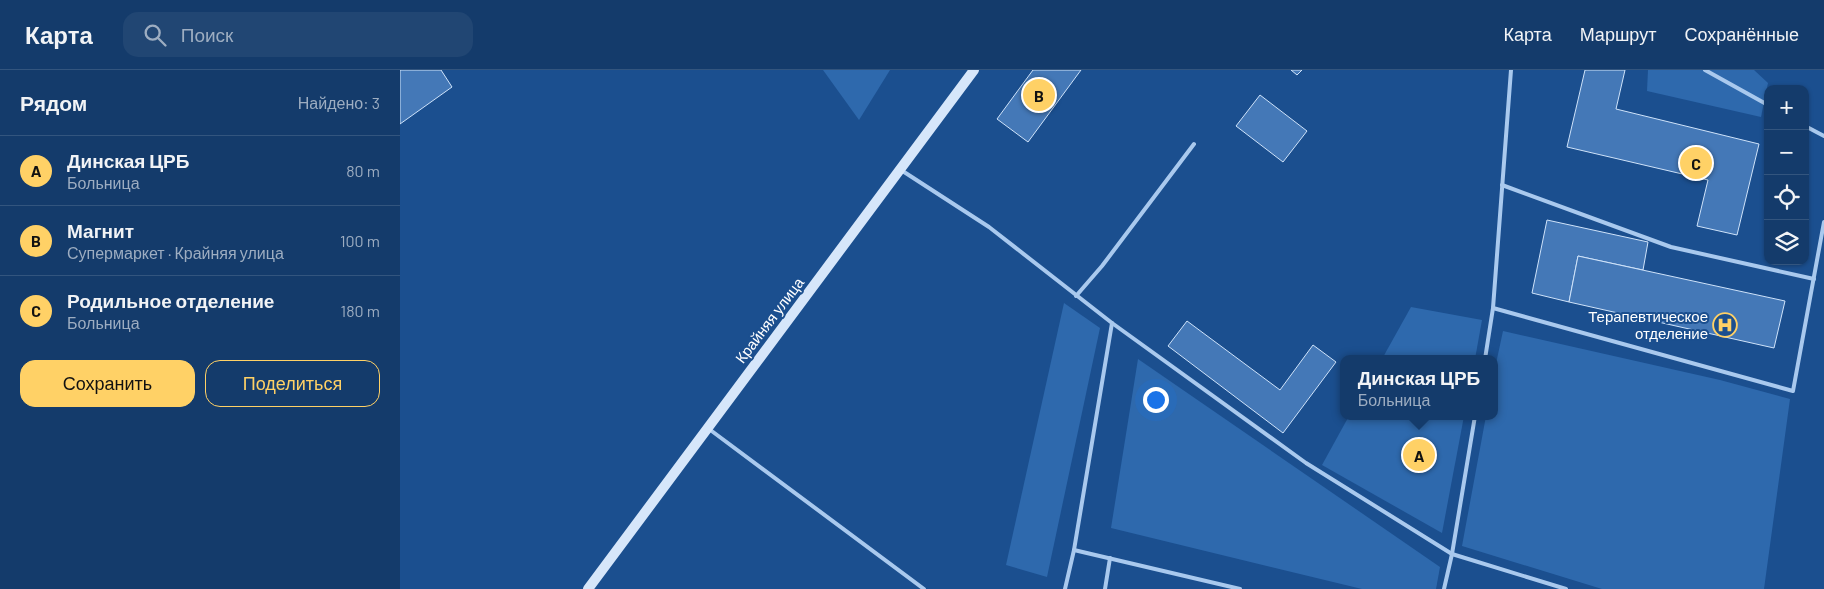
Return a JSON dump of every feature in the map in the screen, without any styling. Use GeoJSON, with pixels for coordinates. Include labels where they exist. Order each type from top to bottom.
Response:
{"type":"FeatureCollection","features":[{"type":"Feature","properties":{"kind":"main road","name":"Крайняя улица"},"geometry":{"type":"LineString","coordinates":[[588,589],[974,70]]}},
{"type":"Feature","properties":{"kind":"lane"},"geometry":{"type":"LineString","coordinates":[[1485,355],[1493,308],[1511,70]]}},
{"type":"Feature","properties":{"kind":"lane"},"geometry":{"type":"LineString","coordinates":[[1705,70],[1764,103]]}},
{"type":"Feature","properties":{"kind":"lane"},"geometry":{"type":"LineString","coordinates":[[1809,128],[1824,136]]}},
{"type":"Feature","properties":{"kind":"lane"},"geometry":{"type":"LineString","coordinates":[[1076,296],[1102,266],[1194,144]]}},
{"type":"Feature","properties":{"kind":"lane"},"geometry":{"type":"LineString","coordinates":[[899,169],[989,227],[1112,323],[1306,463],[1452,554],[1566,589]]}},
{"type":"Feature","properties":{"kind":"lane"},"geometry":{"type":"LineString","coordinates":[[1502,185],[1671,247],[1814,279]]}},
{"type":"Feature","properties":{"kind":"lane"},"geometry":{"type":"LineString","coordinates":[[1493,308],[1794,392],[1824,222]]}},
{"type":"Feature","properties":{"kind":"lane"},"geometry":{"type":"LineString","coordinates":[[1065,589],[1074,550],[1112,323]]}},
{"type":"Feature","properties":{"kind":"lane"},"geometry":{"type":"LineString","coordinates":[[1444,589],[1452,554],[1474,420]]}},
{"type":"Feature","properties":{"kind":"lane"},"geometry":{"type":"LineString","coordinates":[[708,428],[924,589]]}},
{"type":"Feature","properties":{"kind":"lane"},"geometry":{"type":"LineString","coordinates":[[1074,550],[1225,588],[1240,589]]}},
{"type":"Feature","properties":{"kind":"lane"},"geometry":{"type":"LineString","coordinates":[[1105,589],[1110,558]]}},
{"type":"Feature","properties":{"kind":"shaded area"},"geometry":{"type":"Polygon","coordinates":[[[823,70],[890,70],[859,120],[823,70]]]}},
{"type":"Feature","properties":{"kind":"shaded area"},"geometry":{"type":"Polygon","coordinates":[[[1648,70],[1754,70],[1768,83],[1768,85],[1764,85],[1764,102],[1761,117],[1647,91],[1648,70]]]}},
{"type":"Feature","properties":{"kind":"shaded area"},"geometry":{"type":"Polygon","coordinates":[[[1064,303],[1100,328],[1047,577],[1006,565],[1064,303]]]}},
{"type":"Feature","properties":{"kind":"shaded area"},"geometry":{"type":"Polygon","coordinates":[[[1411,307],[1482,320],[1476,355],[1384,355],[1411,307]]]}},
{"type":"Feature","properties":{"kind":"shaded area"},"geometry":{"type":"Polygon","coordinates":[[[1503,331],[1720,380],[1790,399],[1764,589],[1602,589],[1462,546],[1485,420],[1498,420],[1498,355],[1503,331]]]}},
{"type":"Feature","properties":{"kind":"shaded area"},"geometry":{"type":"Polygon","coordinates":[[[1138,359],[1440,567],[1436,589],[1362,589],[1111,528],[1138,359]]]}},
{"type":"Feature","properties":{"kind":"shaded area"},"geometry":{"type":"Polygon","coordinates":[[[1347,420],[1463,420],[1442,533],[1322,465],[1347,420]]]}},
{"type":"Feature","properties":{"kind":"building"},"geometry":{"type":"Polygon","coordinates":[[[400,70],[441,70],[452,87],[400,124],[400,70]]]}},
{"type":"Feature","properties":{"kind":"building"},"geometry":{"type":"Polygon","coordinates":[[[1033,70],[1081,70],[1028,142],[997,119],[1033,70]]]}},
{"type":"Feature","properties":{"kind":"building"},"geometry":{"type":"Polygon","coordinates":[[[1291,70],[1302,70],[1297,75],[1291,70]]]}},
{"type":"Feature","properties":{"kind":"building"},"geometry":{"type":"Polygon","coordinates":[[[1585,70],[1625,70],[1616,109],[1759,144],[1737,235],[1697,226],[1708,180],[1567,147],[1585,70]]]}},
{"type":"Feature","properties":{"kind":"building"},"geometry":{"type":"Polygon","coordinates":[[[1260,95],[1307,131],[1283,162],[1236,126],[1260,95]]]}},
{"type":"Feature","properties":{"kind":"building"},"geometry":{"type":"Polygon","coordinates":[[[1547,220],[1648,242],[1643,270],[1578,256],[1569,302],[1532,293],[1547,220]]]}},
{"type":"Feature","properties":{"kind":"building","name":"Терапевтическое отделение"},"geometry":{"type":"Polygon","coordinates":[[[1578,256],[1785,301],[1774,348],[1569,302],[1578,256]]]}},
{"type":"Feature","properties":{"kind":"building"},"geometry":{"type":"Polygon","coordinates":[[[1187,321],[1280,390],[1313,345],[1336,362],[1283,433],[1168,346],[1187,321]]]}},
{"type":"Feature","properties":{"kind":"place","name":"Магнит"},"geometry":{"type":"Point","coordinates":[1039,95]}},
{"type":"Feature","properties":{"kind":"place","name":"Родильное отделение"},"geometry":{"type":"Point","coordinates":[1696,163]}},
{"type":"Feature","properties":{"kind":"place","name":"Терапевтическое отделение"},"geometry":{"type":"Point","coordinates":[1725,325]}},
{"type":"Feature","properties":{"kind":"place","name":"Динская ЦРБ"},"geometry":{"type":"Point","coordinates":[1419,455]}}]}
